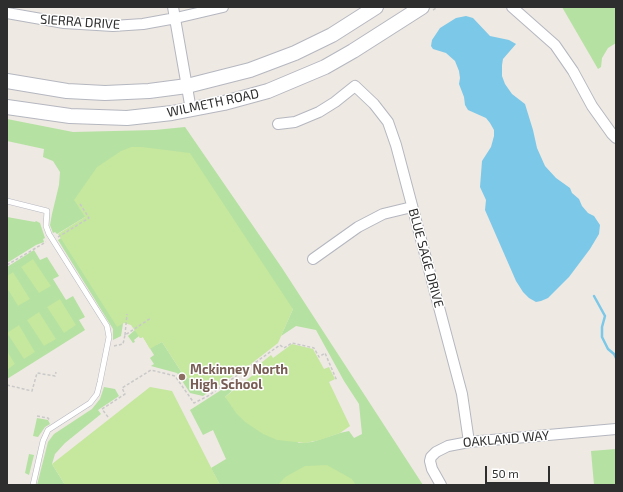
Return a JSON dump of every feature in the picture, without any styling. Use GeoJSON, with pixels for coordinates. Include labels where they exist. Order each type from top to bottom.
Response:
{"type":"FeatureCollection","features":[{"type":"Feature","properties":{"kind":"main road","name":"WILMETH ROAD"},"geometry":{"type":"LineString","coordinates":[[7,81],[68,91],[93,92],[149,91],[187,86],[250,70],[295,53],[332,35],[376,7]]}},
{"type":"Feature","properties":{"kind":"main road","name":"WILMETH ROAD"},"geometry":{"type":"LineString","coordinates":[[7,107],[48,114],[111,118],[149,116],[191,110],[224,103],[268,91],[311,74],[353,51],[422,7]]}},
{"type":"Feature","properties":{"kind":"street"},"geometry":{"type":"LineString","coordinates":[[173,7],[191,110]]}},
{"type":"Feature","properties":{"kind":"street","name":"SIERRA DRIVE"},"geometry":{"type":"LineString","coordinates":[[7,13],[64,23],[128,25],[176,18],[223,7]]}},
{"type":"Feature","properties":{"kind":"street"},"geometry":{"type":"LineString","coordinates":[[512,7],[555,45],[573,72],[592,106],[616,138]]}},
{"type":"Feature","properties":{"kind":"street","name":"BLUE SAGE DRIVE"},"geometry":{"type":"LineString","coordinates":[[278,124],[295,122],[319,112],[335,102],[355,86],[374,104],[388,122],[462,394],[469,442]]}},
{"type":"Feature","properties":{"kind":"street"},"geometry":{"type":"LineString","coordinates":[[314,259],[358,227],[383,214],[412,207]]}},
{"type":"Feature","properties":{"kind":"street","name":"OAKLAND WAY"},"geometry":{"type":"LineString","coordinates":[[441,485],[432,469],[430,461],[431,457],[440,449],[448,446],[469,442],[616,429]]}},
{"type":"Feature","properties":{"kind":"lane"},"geometry":{"type":"LineString","coordinates":[[7,201],[48,211],[46,226],[53,240],[107,326],[110,338],[99,388],[94,398],[90,403],[48,430],[43,441],[33,485]]}},
{"type":"Feature","properties":{"kind":"path"},"geometry":{"type":"LineString","coordinates":[[7,265],[35,247],[53,240],[89,218],[80,204]]}},
{"type":"Feature","properties":{"kind":"path"},"geometry":{"type":"LineString","coordinates":[[108,346],[123,344],[127,314]]}},
{"type":"Feature","properties":{"kind":"path"},"geometry":{"type":"LineString","coordinates":[[125,335],[151,318]]}},
{"type":"Feature","properties":{"kind":"path"},"geometry":{"type":"LineString","coordinates":[[108,417],[102,409],[125,394],[122,388],[151,370],[175,376],[194,403],[208,396],[280,345],[284,348],[292,343],[314,348],[319,356],[325,353],[337,381]]}},
{"type":"Feature","properties":{"kind":"path"},"geometry":{"type":"LineString","coordinates":[[7,385],[32,391],[37,373],[55,376],[56,372]]}},
{"type":"Feature","properties":{"kind":"path"},"geometry":{"type":"LineString","coordinates":[[37,416],[48,418],[54,426]]}},
{"type":"Feature","properties":{"kind":"green space"},"geometry":{"type":"Polygon","coordinates":[[[562,7],[616,7],[616,43],[608,48],[602,58],[601,67],[598,69],[562,7]]]}},
{"type":"Feature","properties":{"kind":"green space"},"geometry":{"type":"Polygon","coordinates":[[[7,119],[73,132],[155,130],[185,127],[282,268],[423,485],[220,485],[211,468],[226,459],[213,430],[203,435],[190,410],[229,385],[233,390],[225,397],[299,443],[312,442],[349,431],[354,438],[362,434],[359,404],[344,381],[316,330],[296,326],[281,336],[293,309],[85,217],[57,234],[55,232],[53,233],[50,225],[59,185],[60,172],[53,161],[43,157],[44,149],[7,141],[7,119]]]}},
{"type":"Feature","properties":{"kind":"green space"},"geometry":{"type":"Polygon","coordinates":[[[131,147],[190,153],[293,309],[278,343],[247,367],[216,387],[202,385],[184,376],[162,342],[150,349],[143,337],[140,338],[131,325],[124,323],[117,327],[58,234],[85,217],[74,200],[97,167],[121,151],[131,147]]]}},
{"type":"Feature","properties":{"kind":"green space"},"geometry":{"type":"Polygon","coordinates":[[[7,217],[36,221],[40,223],[45,238],[43,239],[44,242],[36,245],[7,263],[7,217]]]}},
{"type":"Feature","properties":{"kind":"green space"},"geometry":{"type":"Polygon","coordinates":[[[87,221],[125,311],[121,336],[113,340],[113,329],[58,240],[87,221]]]}},
{"type":"Feature","properties":{"kind":"green space"},"geometry":{"type":"Polygon","coordinates":[[[34,250],[40,260],[47,257],[59,276],[53,279],[66,300],[73,296],[85,317],[79,320],[85,330],[7,379],[7,267],[34,250]]]}},
{"type":"Feature","properties":{"kind":"green space"},"geometry":{"type":"Polygon","coordinates":[[[33,259],[51,286],[39,293],[21,267],[33,259]]]}},
{"type":"Feature","properties":{"kind":"green space"},"geometry":{"type":"Polygon","coordinates":[[[13,272],[30,299],[18,306],[7,288],[7,276],[13,272]]]}},
{"type":"Feature","properties":{"kind":"green space"},"geometry":{"type":"Polygon","coordinates":[[[60,299],[76,325],[64,333],[47,307],[60,299]]]}},
{"type":"Feature","properties":{"kind":"green space"},"geometry":{"type":"Polygon","coordinates":[[[39,312],[56,339],[44,346],[27,320],[39,312]]]}},
{"type":"Feature","properties":{"kind":"green space"},"geometry":{"type":"Polygon","coordinates":[[[19,325],[35,352],[24,359],[7,333],[19,325]]]}},
{"type":"Feature","properties":{"kind":"green space"},"geometry":{"type":"Polygon","coordinates":[[[135,330],[156,345],[162,342],[184,376],[202,385],[216,387],[203,396],[190,393],[177,373],[151,366],[154,364],[150,358],[154,355],[143,337],[140,338],[139,336],[133,343],[128,336],[135,330]]]}},
{"type":"Feature","properties":{"kind":"green space"},"geometry":{"type":"Polygon","coordinates":[[[292,344],[313,349],[324,369],[329,367],[335,379],[329,382],[350,426],[340,433],[320,440],[305,443],[277,440],[263,434],[245,422],[236,413],[225,397],[263,367],[261,363],[271,355],[273,358],[292,344]]]}},
{"type":"Feature","properties":{"kind":"green space"},"geometry":{"type":"Polygon","coordinates":[[[7,351],[15,364],[7,370],[7,351]]]}},
{"type":"Feature","properties":{"kind":"green space"},"geometry":{"type":"Polygon","coordinates":[[[104,387],[115,389],[119,396],[98,410],[101,414],[65,443],[55,454],[52,464],[65,485],[37,485],[48,442],[54,434],[92,409],[100,399],[104,387]]]}},
{"type":"Feature","properties":{"kind":"green space"},"geometry":{"type":"Polygon","coordinates":[[[150,387],[172,391],[220,485],[65,485],[52,464],[150,387]]]}},
{"type":"Feature","properties":{"kind":"green space"},"geometry":{"type":"Polygon","coordinates":[[[37,418],[48,420],[50,424],[45,427],[38,437],[33,436],[37,418]]]}},
{"type":"Feature","properties":{"kind":"green space"},"geometry":{"type":"Polygon","coordinates":[[[616,449],[616,485],[594,485],[591,451],[616,449]]]}},
{"type":"Feature","properties":{"kind":"green space"},"geometry":{"type":"Polygon","coordinates":[[[29,454],[34,455],[29,475],[25,473],[29,454]]]}},
{"type":"Feature","properties":{"kind":"green space"},"geometry":{"type":"Polygon","coordinates":[[[327,465],[352,479],[356,485],[278,485],[285,477],[305,466],[327,465]]]}},
{"type":"Feature","properties":{"kind":"water"},"geometry":{"type":"Polygon","coordinates":[[[466,16],[473,18],[490,36],[509,40],[516,44],[503,59],[502,76],[505,84],[512,94],[525,104],[537,148],[545,166],[556,178],[570,188],[572,193],[579,199],[582,206],[588,213],[594,216],[600,225],[599,234],[590,249],[569,277],[548,298],[541,301],[536,302],[529,298],[516,281],[485,210],[486,200],[480,187],[482,161],[491,147],[494,130],[486,118],[468,110],[465,105],[464,97],[459,84],[459,71],[455,61],[446,53],[433,49],[431,46],[432,40],[440,28],[456,18],[466,16]]]}},
{"type":"Feature","properties":{"kind":"waterway"},"geometry":{"type":"LineString","coordinates":[[594,296],[605,316],[602,327],[602,337],[608,349],[616,358]]}},
{"type":"Feature","properties":{"kind":"place","name":"Mckinney North High School"},"geometry":{"type":"Point","coordinates":[182,377]}}]}
